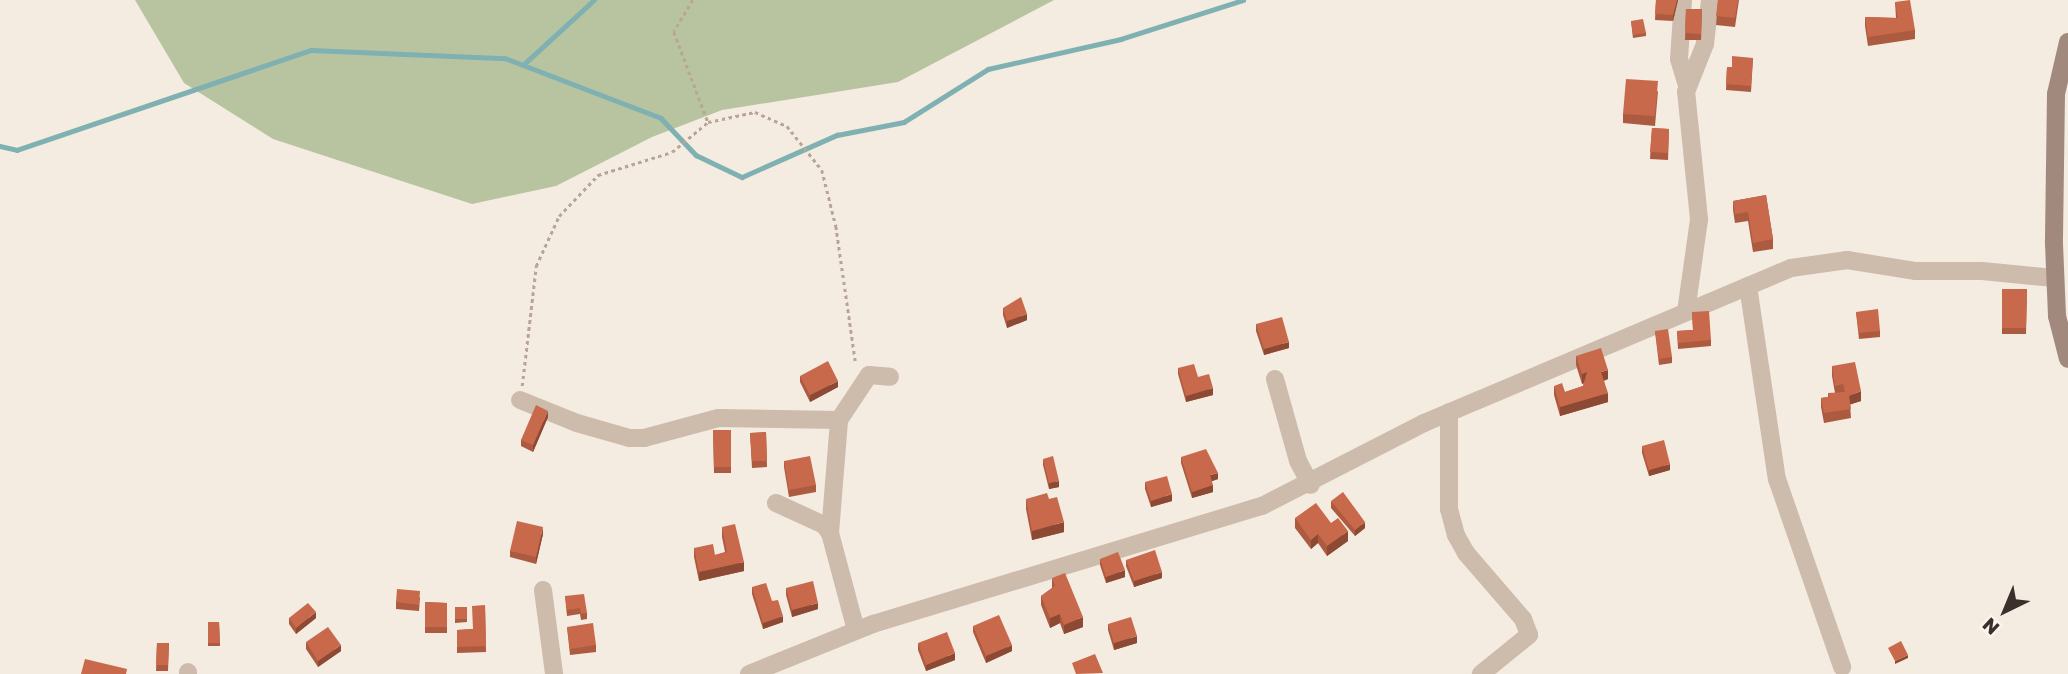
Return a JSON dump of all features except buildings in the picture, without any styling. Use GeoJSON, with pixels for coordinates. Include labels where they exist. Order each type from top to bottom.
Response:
{"type":"FeatureCollection","features":[{"type":"Feature","properties":{"kind":"main road"},"geometry":{"type":"LineString","coordinates":[[2068,42],[2056,94],[2061,179],[2054,278],[2068,359]]}},
{"type":"Feature","properties":{"kind":"street"},"geometry":{"type":"LineString","coordinates":[[1683,0],[1678,32],[1687,85],[1699,219],[1686,312]]}},
{"type":"Feature","properties":{"kind":"street"},"geometry":{"type":"LineString","coordinates":[[1687,85],[1705,44],[1710,0]]}},
{"type":"Feature","properties":{"kind":"street"},"geometry":{"type":"LineString","coordinates":[[749,674],[856,630],[1204,526],[1311,485],[1449,412],[1791,268],[1847,260],[1916,271],[1982,271],[2054,278]]}},
{"type":"Feature","properties":{"kind":"street"},"geometry":{"type":"LineString","coordinates":[[1748,286],[1777,479],[1842,667]]}},
{"type":"Feature","properties":{"kind":"street"},"geometry":{"type":"LineString","coordinates":[[856,630],[830,533],[839,420],[859,385],[869,375],[890,377]]}},
{"type":"Feature","properties":{"kind":"street"},"geometry":{"type":"LineString","coordinates":[[1275,379],[1298,461],[1311,485]]}},
{"type":"Feature","properties":{"kind":"street"},"geometry":{"type":"LineString","coordinates":[[520,400],[576,423],[629,438],[644,439],[718,418],[839,420]]}},
{"type":"Feature","properties":{"kind":"street"},"geometry":{"type":"LineString","coordinates":[[1449,412],[1449,509],[1456,535],[1466,553],[1523,619],[1529,635],[1481,674]]}},
{"type":"Feature","properties":{"kind":"street"},"geometry":{"type":"LineString","coordinates":[[776,503],[824,525],[830,533]]}},
{"type":"Feature","properties":{"kind":"street"},"geometry":{"type":"LineString","coordinates":[[543,590],[554,674]]}},
{"type":"Feature","properties":{"kind":"path"},"geometry":{"type":"LineString","coordinates":[[693,0],[674,32],[708,122]]}},
{"type":"Feature","properties":{"kind":"path"},"geometry":{"type":"LineString","coordinates":[[520,400],[536,266],[559,216],[598,175],[671,152],[708,122],[755,112],[788,126],[822,170],[836,226],[859,385]]}},
{"type":"Feature","properties":{"kind":"green space"},"geometry":{"type":"Polygon","coordinates":[[[135,0],[1054,0],[898,82],[722,110],[652,137],[556,186],[472,204],[273,139],[184,83],[135,0]]]}},
{"type":"Feature","properties":{"kind":"waterway"},"geometry":{"type":"LineString","coordinates":[[523,65],[594,0]]}},
{"type":"Feature","properties":{"kind":"waterway"},"geometry":{"type":"LineString","coordinates":[[0,146],[17,150],[311,50],[505,58],[661,118],[696,155],[742,177],[837,135],[904,122],[988,69],[1121,39],[1243,0]]}}]}
